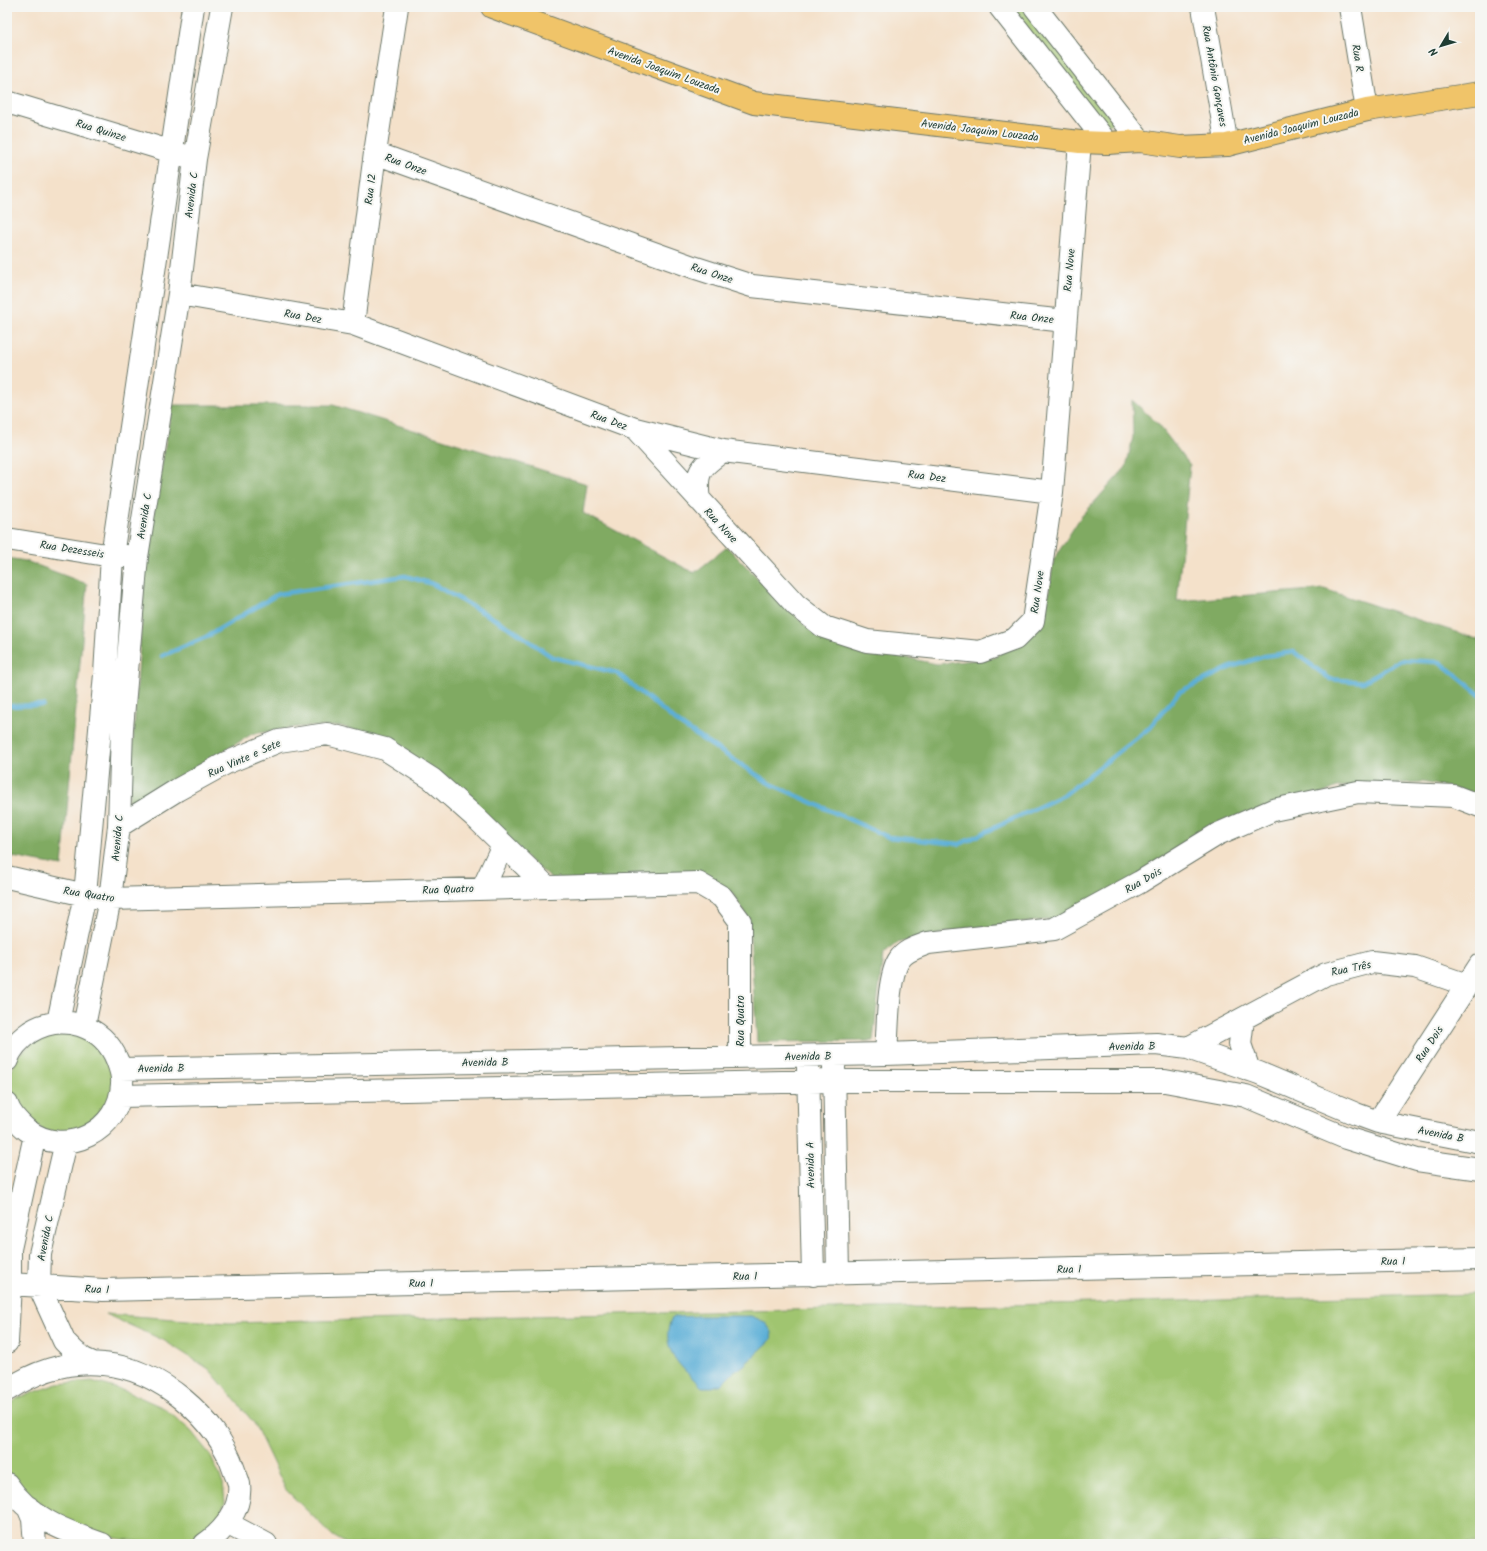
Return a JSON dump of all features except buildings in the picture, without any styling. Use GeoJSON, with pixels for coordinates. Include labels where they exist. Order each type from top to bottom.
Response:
{"type":"FeatureCollection","features":[{"type":"Feature","properties":{"kind":"main road","name":"Avenida Joaquim Louzada"},"geometry":{"type":"LineString","coordinates":[[492,7],[754,103],[1080,142],[1107,143],[1140,141],[1180,147],[1227,145],[1367,110],[1480,93]]}},
{"type":"Feature","properties":{"kind":"street"},"geometry":{"type":"LineString","coordinates":[[58,1022],[85,895],[104,674],[112,556],[194,7]]}},
{"type":"Feature","properties":{"kind":"street","name":"Avenida C"},"geometry":{"type":"LineString","coordinates":[[84,1026],[110,899],[119,826],[122,728],[137,556],[179,294],[195,159],[222,7]]}},
{"type":"Feature","properties":{"kind":"street","name":"Rua 12"},"geometry":{"type":"LineString","coordinates":[[353,324],[375,153],[397,7]]}},
{"type":"Feature","properties":{"kind":"street"},"geometry":{"type":"LineString","coordinates":[[1000,7],[1107,143]]}},
{"type":"Feature","properties":{"kind":"street"},"geometry":{"type":"LineString","coordinates":[[1035,7],[1140,141]]}},
{"type":"Feature","properties":{"kind":"street","name":"Rua Antônio Gonçaves"},"geometry":{"type":"LineString","coordinates":[[1203,7],[1227,145]]}},
{"type":"Feature","properties":{"kind":"street","name":"Rua R"},"geometry":{"type":"LineString","coordinates":[[1350,7],[1367,110]]}},
{"type":"Feature","properties":{"kind":"street","name":"Rua Quinze"},"geometry":{"type":"LineString","coordinates":[[7,102],[195,159]]}},
{"type":"Feature","properties":{"kind":"street","name":"Rua Nove"},"geometry":{"type":"LineString","coordinates":[[636,429],[796,605],[824,627],[867,641],[980,652],[1016,639],[1033,621],[1052,492],[1080,142]]}},
{"type":"Feature","properties":{"kind":"street","name":"Rua Onze"},"geometry":{"type":"LineString","coordinates":[[375,153],[693,267],[752,286],[1065,321]]}},
{"type":"Feature","properties":{"kind":"street","name":"Rua Dez"},"geometry":{"type":"LineString","coordinates":[[179,294],[353,324],[636,429],[723,451],[1052,492]]}},
{"type":"Feature","properties":{"kind":"street"},"geometry":{"type":"LineString","coordinates":[[699,500],[697,483],[701,470],[709,460],[723,451]]}},
{"type":"Feature","properties":{"kind":"street","name":"Rua Dezesseis"},"geometry":{"type":"LineString","coordinates":[[7,539],[112,556],[137,556]]}},
{"type":"Feature","properties":{"kind":"street","name":"Rua Vinte e Sete"},"geometry":{"type":"LineString","coordinates":[[119,826],[177,790],[226,763],[279,741],[328,734],[386,748],[432,779],[546,886]]}},
{"type":"Feature","properties":{"kind":"street","name":"Rua Dois"},"geometry":{"type":"LineString","coordinates":[[886,1054],[891,978],[899,959],[912,949],[928,943],[1054,929],[1140,882],[1218,834],[1273,810],[1358,792],[1454,796],[1480,806]]}},
{"type":"Feature","properties":{"kind":"street"},"geometry":{"type":"LineString","coordinates":[[484,888],[503,845]]}},
{"type":"Feature","properties":{"kind":"street","name":"Rua Quatro"},"geometry":{"type":"LineString","coordinates":[[7,877],[85,895],[110,899],[546,886],[698,884],[722,897],[740,921],[740,1057]]}},
{"type":"Feature","properties":{"kind":"street","name":"Rua Três"},"geometry":{"type":"LineString","coordinates":[[1188,1048],[1326,974],[1372,962],[1415,967],[1467,985]]}},
{"type":"Feature","properties":{"kind":"street","name":"Rua Dois"},"geometry":{"type":"LineString","coordinates":[[1378,1122],[1480,965]]}},
{"type":"Feature","properties":{"kind":"street"},"geometry":{"type":"LineString","coordinates":[[1243,1019],[1240,1044],[1249,1070]]}},
{"type":"Feature","properties":{"kind":"street"},"geometry":{"type":"LineString","coordinates":[[7,1060],[9,1054],[21,1038],[38,1027],[58,1022],[71,1023],[84,1026],[101,1036],[113,1051],[121,1069],[122,1082],[121,1096],[113,1114],[101,1128],[85,1138],[66,1142],[50,1141],[35,1135],[20,1124],[7,1104]]}},
{"type":"Feature","properties":{"kind":"street","name":"Avenida B"},"geometry":{"type":"LineString","coordinates":[[121,1069],[808,1056],[1156,1044],[1188,1048],[1249,1070],[1378,1122],[1480,1142]]}},
{"type":"Feature","properties":{"kind":"street"},"geometry":{"type":"LineString","coordinates":[[834,1055],[838,1274]]}},
{"type":"Feature","properties":{"kind":"street","name":"Avenida A"},"geometry":{"type":"LineString","coordinates":[[808,1056],[813,1275]]}},
{"type":"Feature","properties":{"kind":"street"},"geometry":{"type":"LineString","coordinates":[[121,1096],[808,1081],[1165,1080],[1246,1096],[1346,1138],[1417,1160],[1480,1169]]}},
{"type":"Feature","properties":{"kind":"street"},"geometry":{"type":"LineString","coordinates":[[7,1342],[10,1284],[9,1249],[35,1135]]}},
{"type":"Feature","properties":{"kind":"street","name":"Avenida C"},"geometry":{"type":"LineString","coordinates":[[66,1142],[40,1254],[39,1286],[64,1341],[84,1359],[93,1364]]}},
{"type":"Feature","properties":{"kind":"street"},"geometry":{"type":"LineString","coordinates":[[9,1249],[40,1254]]}},
{"type":"Feature","properties":{"kind":"street","name":"Rua 1"},"geometry":{"type":"LineString","coordinates":[[10,1284],[111,1290],[1480,1259]]}},
{"type":"Feature","properties":{"kind":"street"},"geometry":{"type":"LineString","coordinates":[[7,1390],[19,1382],[40,1372],[61,1366],[93,1364],[105,1364],[127,1369],[147,1376],[169,1388],[189,1404],[208,1424],[225,1449],[239,1484],[237,1504],[227,1523],[211,1542]]}},
{"type":"Feature","properties":{"kind":"street"},"geometry":{"type":"LineString","coordinates":[[7,1484],[15,1496],[40,1518],[98,1543]]}},
{"type":"Feature","properties":{"kind":"street"},"geometry":{"type":"LineString","coordinates":[[28,1507],[33,1519],[35,1544]]}},
{"type":"Feature","properties":{"kind":"street"},"geometry":{"type":"LineString","coordinates":[[227,1523],[266,1544]]}},
{"type":"Feature","properties":{"kind":"green space"},"geometry":{"type":"Polygon","coordinates":[[[1008,7],[1026,7],[1114,123],[1100,127],[1008,7]]]}},
{"type":"Feature","properties":{"kind":"green space"},"geometry":{"type":"Polygon","coordinates":[[[1132,400],[1158,424],[1190,465],[1177,601],[1324,589],[1480,640],[1480,794],[1422,782],[1337,787],[1054,919],[944,933],[897,943],[883,954],[873,1041],[757,1042],[749,919],[730,890],[552,879],[383,738],[340,726],[298,727],[252,734],[141,802],[129,800],[146,559],[172,405],[333,405],[587,484],[583,513],[694,573],[727,547],[808,628],[840,644],[937,664],[993,658],[1037,631],[1046,609],[1054,559],[1080,518],[1126,467],[1133,437],[1132,400]]]}},
{"type":"Feature","properties":{"kind":"green space"},"geometry":{"type":"Polygon","coordinates":[[[7,558],[26,561],[87,584],[62,866],[7,856],[7,558]]]}},
{"type":"Feature","properties":{"kind":"green space"},"geometry":{"type":"Polygon","coordinates":[[[75,1031],[104,1049],[116,1080],[107,1113],[79,1133],[44,1131],[18,1108],[12,1091],[11,1073],[17,1057],[42,1034],[75,1031]]]}},
{"type":"Feature","properties":{"kind":"green space"},"geometry":{"type":"Polygon","coordinates":[[[1480,1294],[1480,1544],[347,1544],[333,1536],[286,1490],[254,1423],[209,1369],[163,1340],[105,1314],[229,1323],[1480,1294]]]}},
{"type":"Feature","properties":{"kind":"green space"},"geometry":{"type":"Polygon","coordinates":[[[92,1381],[128,1392],[164,1408],[191,1431],[211,1456],[223,1483],[225,1502],[217,1521],[193,1539],[156,1544],[108,1537],[68,1523],[30,1498],[9,1476],[7,1473],[7,1407],[18,1398],[57,1384],[92,1381]]]}},
{"type":"Feature","properties":{"kind":"water"},"geometry":{"type":"Polygon","coordinates":[[[751,1316],[765,1322],[772,1332],[771,1340],[722,1384],[712,1387],[702,1387],[686,1372],[674,1356],[668,1339],[668,1328],[672,1317],[751,1316]]]}},
{"type":"Feature","properties":{"kind":"waterway"},"geometry":{"type":"LineString","coordinates":[[162,656],[206,637],[278,594],[405,576],[433,584],[512,629],[552,657],[617,673],[681,725],[769,783],[888,837],[960,844],[1064,795],[1149,728],[1179,692],[1231,667],[1265,656],[1294,652],[1330,679],[1363,682],[1401,660],[1440,662],[1480,695]]}},
{"type":"Feature","properties":{"kind":"waterway"},"geometry":{"type":"LineString","coordinates":[[7,706],[43,705]]}}]}
